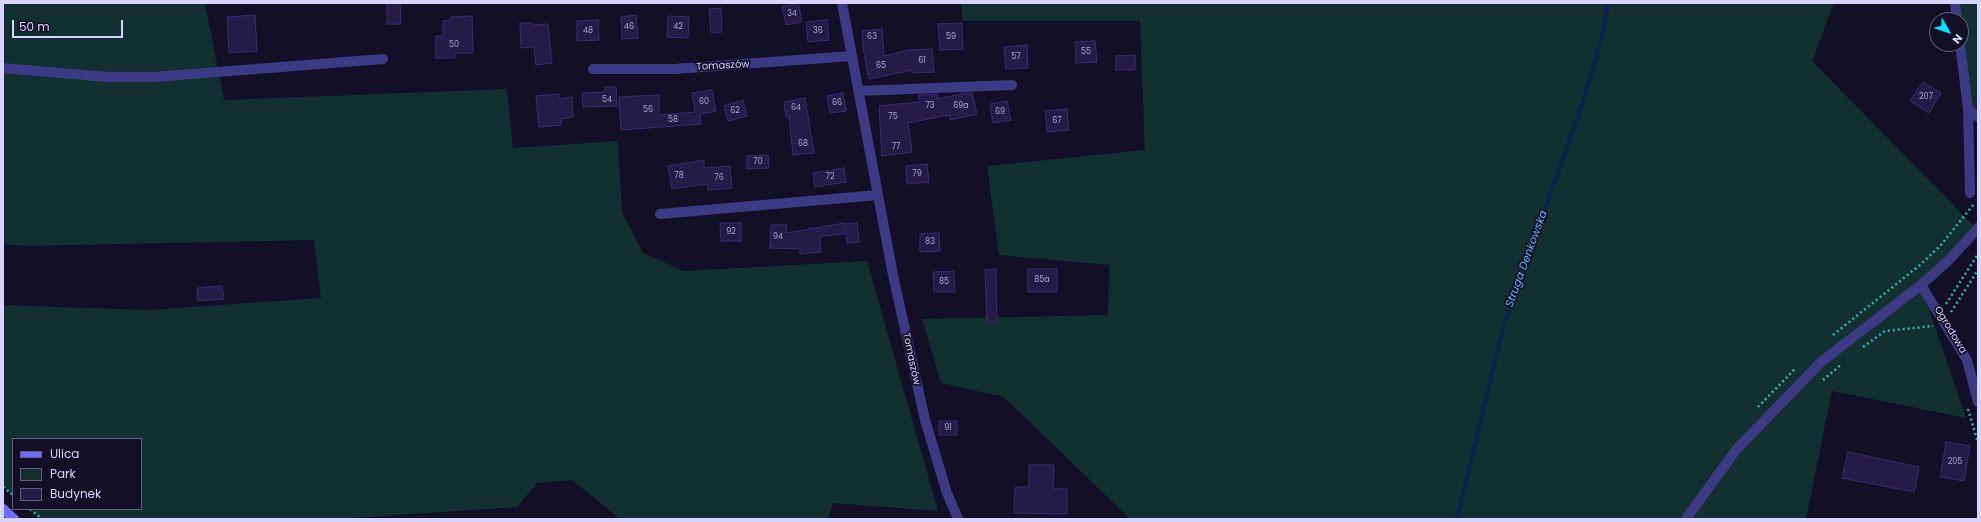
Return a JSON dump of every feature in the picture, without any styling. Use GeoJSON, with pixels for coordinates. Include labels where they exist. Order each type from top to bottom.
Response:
{"type":"FeatureCollection","features":[{"type":"Feature","properties":{"kind":"main road"},"geometry":{"type":"LineString","coordinates":[[3,509],[14,519]]}},
{"type":"Feature","properties":{"kind":"street","name":"Tomaszów"},"geometry":{"type":"LineString","coordinates":[[842,3],[893,275],[925,420],[947,493],[958,519]]}},
{"type":"Feature","properties":{"kind":"street"},"geometry":{"type":"LineString","coordinates":[[1961,52],[1968,109],[1970,193]]}},
{"type":"Feature","properties":{"kind":"street","name":"Tomaszów"},"geometry":{"type":"LineString","coordinates":[[594,69],[675,69],[852,56]]}},
{"type":"Feature","properties":{"kind":"street"},"geometry":{"type":"LineString","coordinates":[[3,68],[107,77],[154,77],[383,59]]}},
{"type":"Feature","properties":{"kind":"street"},"geometry":{"type":"LineString","coordinates":[[858,91],[1012,85]]}},
{"type":"Feature","properties":{"kind":"street"},"geometry":{"type":"LineString","coordinates":[[1968,109],[1978,117]]}},
{"type":"Feature","properties":{"kind":"street"},"geometry":{"type":"LineString","coordinates":[[660,214],[878,195]]}},
{"type":"Feature","properties":{"kind":"street"},"geometry":{"type":"LineString","coordinates":[[1686,519],[1736,450],[1821,362],[1921,285],[1949,260],[1978,228]]}},
{"type":"Feature","properties":{"kind":"street","name":"Ogrodowa"},"geometry":{"type":"LineString","coordinates":[[1921,285],[1943,318],[1967,360],[1978,402]]}},
{"type":"Feature","properties":{"kind":"path"},"geometry":{"type":"LineString","coordinates":[[1956,317],[1946,304],[1978,254]]}},
{"type":"Feature","properties":{"kind":"path"},"geometry":{"type":"LineString","coordinates":[[1861,348],[1885,331],[1933,326],[1952,311],[1978,270]]}},
{"type":"Feature","properties":{"kind":"path"},"geometry":{"type":"LineString","coordinates":[[1933,326],[1937,332]]}},
{"type":"Feature","properties":{"kind":"path"},"geometry":{"type":"LineString","coordinates":[[1817,385],[1844,362]]}},
{"type":"Feature","properties":{"kind":"path"},"geometry":{"type":"LineString","coordinates":[[1967,408],[1978,443]]}},
{"type":"Feature","properties":{"kind":"path"},"geometry":{"type":"LineString","coordinates":[[3,488],[12,495]]}},
{"type":"Feature","properties":{"kind":"path"},"geometry":{"type":"LineString","coordinates":[[31,510],[42,519]]}},
{"type":"Feature","properties":{"kind":"green space"},"geometry":{"type":"Polygon","coordinates":[[[3,3],[205,3],[224,100],[507,89],[513,148],[618,141],[622,212],[643,253],[684,271],[867,261],[938,511],[833,503],[828,519],[620,519],[572,480],[537,483],[517,507],[336,519],[42,519],[31,510],[142,510],[142,438],[12,438],[12,494],[3,487],[3,305],[148,310],[321,298],[314,240],[26,246],[3,244],[3,3]]]}},
{"type":"Feature","properties":{"kind":"green space"},"geometry":{"type":"Polygon","coordinates":[[[961,3],[1834,3],[1812,61],[1977,229],[1921,285],[1966,418],[1832,391],[1806,519],[1130,519],[1004,397],[941,383],[922,319],[1108,315],[1109,265],[999,255],[987,166],[1145,150],[1140,21],[963,21],[961,3]]]}},
{"type":"Feature","properties":{"kind":"green space"},"geometry":{"type":"Polygon","coordinates":[[[1978,3],[1978,117],[1968,109],[1962,52],[1969,52],[1969,12],[1958,12],[1956,4],[1978,3]]]}},
{"type":"Feature","properties":{"kind":"building"},"geometry":{"type":"Polygon","coordinates":[[[387,3],[400,3],[401,24],[387,24],[387,3]]]}},
{"type":"Feature","properties":{"kind":"building"},"geometry":{"type":"Polygon","coordinates":[[[798,3],[802,22],[786,25],[782,7],[798,3]]]}},
{"type":"Feature","properties":{"kind":"building"},"geometry":{"type":"Polygon","coordinates":[[[721,8],[722,32],[711,33],[709,9],[721,8]]]}},
{"type":"Feature","properties":{"kind":"building"},"geometry":{"type":"Polygon","coordinates":[[[255,15],[257,51],[229,53],[227,17],[255,15]]]}},
{"type":"Feature","properties":{"kind":"building"},"geometry":{"type":"Polygon","coordinates":[[[636,15],[638,38],[622,39],[621,17],[636,15]]]}},
{"type":"Feature","properties":{"kind":"building"},"geometry":{"type":"Polygon","coordinates":[[[472,16],[473,53],[455,53],[455,58],[436,58],[436,36],[443,36],[443,21],[451,20],[451,17],[472,16]]]}},
{"type":"Feature","properties":{"kind":"building"},"geometry":{"type":"Polygon","coordinates":[[[668,16],[689,17],[688,38],[667,37],[668,16]]]}},
{"type":"Feature","properties":{"kind":"building"},"geometry":{"type":"Polygon","coordinates":[[[598,20],[599,40],[577,41],[577,21],[598,20]]]}},
{"type":"Feature","properties":{"kind":"building"},"geometry":{"type":"Polygon","coordinates":[[[827,20],[829,40],[808,42],[806,22],[827,20]]]}},
{"type":"Feature","properties":{"kind":"building"},"geometry":{"type":"Polygon","coordinates":[[[520,23],[532,23],[532,25],[548,24],[552,63],[536,65],[534,47],[521,48],[520,23]]]}},
{"type":"Feature","properties":{"kind":"building"},"geometry":{"type":"Polygon","coordinates":[[[962,23],[963,49],[940,50],[938,24],[962,23]]]}},
{"type":"Feature","properties":{"kind":"building"},"geometry":{"type":"Polygon","coordinates":[[[882,29],[884,56],[909,50],[932,49],[934,72],[912,73],[912,70],[869,79],[863,48],[862,31],[882,29]]]}},
{"type":"Feature","properties":{"kind":"building"},"geometry":{"type":"Polygon","coordinates":[[[1095,41],[1097,62],[1076,63],[1075,42],[1095,41]]]}},
{"type":"Feature","properties":{"kind":"building"},"geometry":{"type":"Polygon","coordinates":[[[1027,45],[1028,68],[1006,69],[1004,47],[1027,45]]]}},
{"type":"Feature","properties":{"kind":"building"},"geometry":{"type":"Polygon","coordinates":[[[1135,55],[1135,70],[1116,70],[1116,56],[1135,55]]]}},
{"type":"Feature","properties":{"kind":"building"},"geometry":{"type":"Polygon","coordinates":[[[1923,82],[1941,93],[1929,113],[1910,101],[1923,82]]]}},
{"type":"Feature","properties":{"kind":"building"},"geometry":{"type":"Polygon","coordinates":[[[605,87],[616,87],[617,106],[583,107],[582,93],[605,92],[605,87]]]}},
{"type":"Feature","properties":{"kind":"building"},"geometry":{"type":"Polygon","coordinates":[[[712,90],[716,111],[700,114],[701,124],[621,130],[619,97],[659,95],[659,115],[695,112],[692,93],[712,90]]]}},
{"type":"Feature","properties":{"kind":"building"},"geometry":{"type":"Polygon","coordinates":[[[843,93],[846,111],[830,113],[827,96],[843,93]]]}},
{"type":"Feature","properties":{"kind":"building"},"geometry":{"type":"Polygon","coordinates":[[[965,93],[972,93],[977,114],[950,120],[949,115],[908,123],[912,152],[882,156],[879,106],[920,102],[918,95],[937,94],[938,99],[965,93]]]}},
{"type":"Feature","properties":{"kind":"building"},"geometry":{"type":"Polygon","coordinates":[[[559,94],[559,99],[572,97],[573,117],[561,119],[561,125],[539,127],[536,96],[559,94]]]}},
{"type":"Feature","properties":{"kind":"building"},"geometry":{"type":"Polygon","coordinates":[[[805,98],[814,153],[793,155],[789,117],[786,117],[784,102],[805,98]]]}},
{"type":"Feature","properties":{"kind":"building"},"geometry":{"type":"Polygon","coordinates":[[[743,100],[747,116],[728,121],[724,106],[743,100]]]}},
{"type":"Feature","properties":{"kind":"building"},"geometry":{"type":"Polygon","coordinates":[[[1007,101],[1011,120],[993,123],[990,104],[1007,101]]]}},
{"type":"Feature","properties":{"kind":"building"},"geometry":{"type":"Polygon","coordinates":[[[1067,109],[1069,130],[1047,132],[1045,111],[1067,109]]]}},
{"type":"Feature","properties":{"kind":"building"},"geometry":{"type":"Polygon","coordinates":[[[768,155],[769,168],[747,169],[747,156],[768,155]]]}},
{"type":"Feature","properties":{"kind":"building"},"geometry":{"type":"Polygon","coordinates":[[[704,160],[704,168],[730,166],[732,188],[708,190],[707,184],[672,189],[668,166],[704,160]]]}},
{"type":"Feature","properties":{"kind":"building"},"geometry":{"type":"Polygon","coordinates":[[[927,164],[929,182],[907,184],[906,166],[927,164]]]}},
{"type":"Feature","properties":{"kind":"building"},"geometry":{"type":"Polygon","coordinates":[[[844,168],[846,182],[815,187],[813,173],[844,168]]]}},
{"type":"Feature","properties":{"kind":"building"},"geometry":{"type":"Polygon","coordinates":[[[720,223],[741,223],[741,241],[721,241],[720,223]]]}},
{"type":"Feature","properties":{"kind":"building"},"geometry":{"type":"Polygon","coordinates":[[[844,223],[845,234],[821,236],[821,252],[800,254],[800,249],[770,248],[771,225],[787,225],[786,233],[844,223]]]}},
{"type":"Feature","properties":{"kind":"building"},"geometry":{"type":"Polygon","coordinates":[[[857,223],[859,242],[847,243],[846,224],[857,223]]]}},
{"type":"Feature","properties":{"kind":"building"},"geometry":{"type":"Polygon","coordinates":[[[939,233],[940,251],[920,252],[920,234],[939,233]]]}},
{"type":"Feature","properties":{"kind":"building"},"geometry":{"type":"Polygon","coordinates":[[[996,269],[997,321],[987,321],[985,270],[996,269]]]}},
{"type":"Feature","properties":{"kind":"building"},"geometry":{"type":"Polygon","coordinates":[[[1028,269],[1057,269],[1057,292],[1028,292],[1028,269]]]}},
{"type":"Feature","properties":{"kind":"building"},"geometry":{"type":"Polygon","coordinates":[[[954,271],[955,292],[934,292],[933,272],[954,271]]]}},
{"type":"Feature","properties":{"kind":"building"},"geometry":{"type":"Polygon","coordinates":[[[222,286],[224,299],[198,301],[197,288],[222,286]]]}},
{"type":"Feature","properties":{"kind":"building"},"geometry":{"type":"Polygon","coordinates":[[[939,421],[957,421],[957,435],[939,435],[939,421]]]}},
{"type":"Feature","properties":{"kind":"building"},"geometry":{"type":"Polygon","coordinates":[[[1946,442],[1970,446],[1964,481],[1940,477],[1946,442]]]}},
{"type":"Feature","properties":{"kind":"building"},"geometry":{"type":"Polygon","coordinates":[[[1848,452],[1919,467],[1914,492],[1842,478],[1848,452]]]}},
{"type":"Feature","properties":{"kind":"building"},"geometry":{"type":"Polygon","coordinates":[[[1029,465],[1054,465],[1053,489],[1067,489],[1067,514],[1014,513],[1015,487],[1029,487],[1029,465]]]}},
{"type":"Feature","properties":{"kind":"waterway","name":"Struga Denkowska"},"geometry":{"type":"LineString","coordinates":[[1457,519],[1504,324],[1582,105],[1601,41],[1608,3]]}}]}
